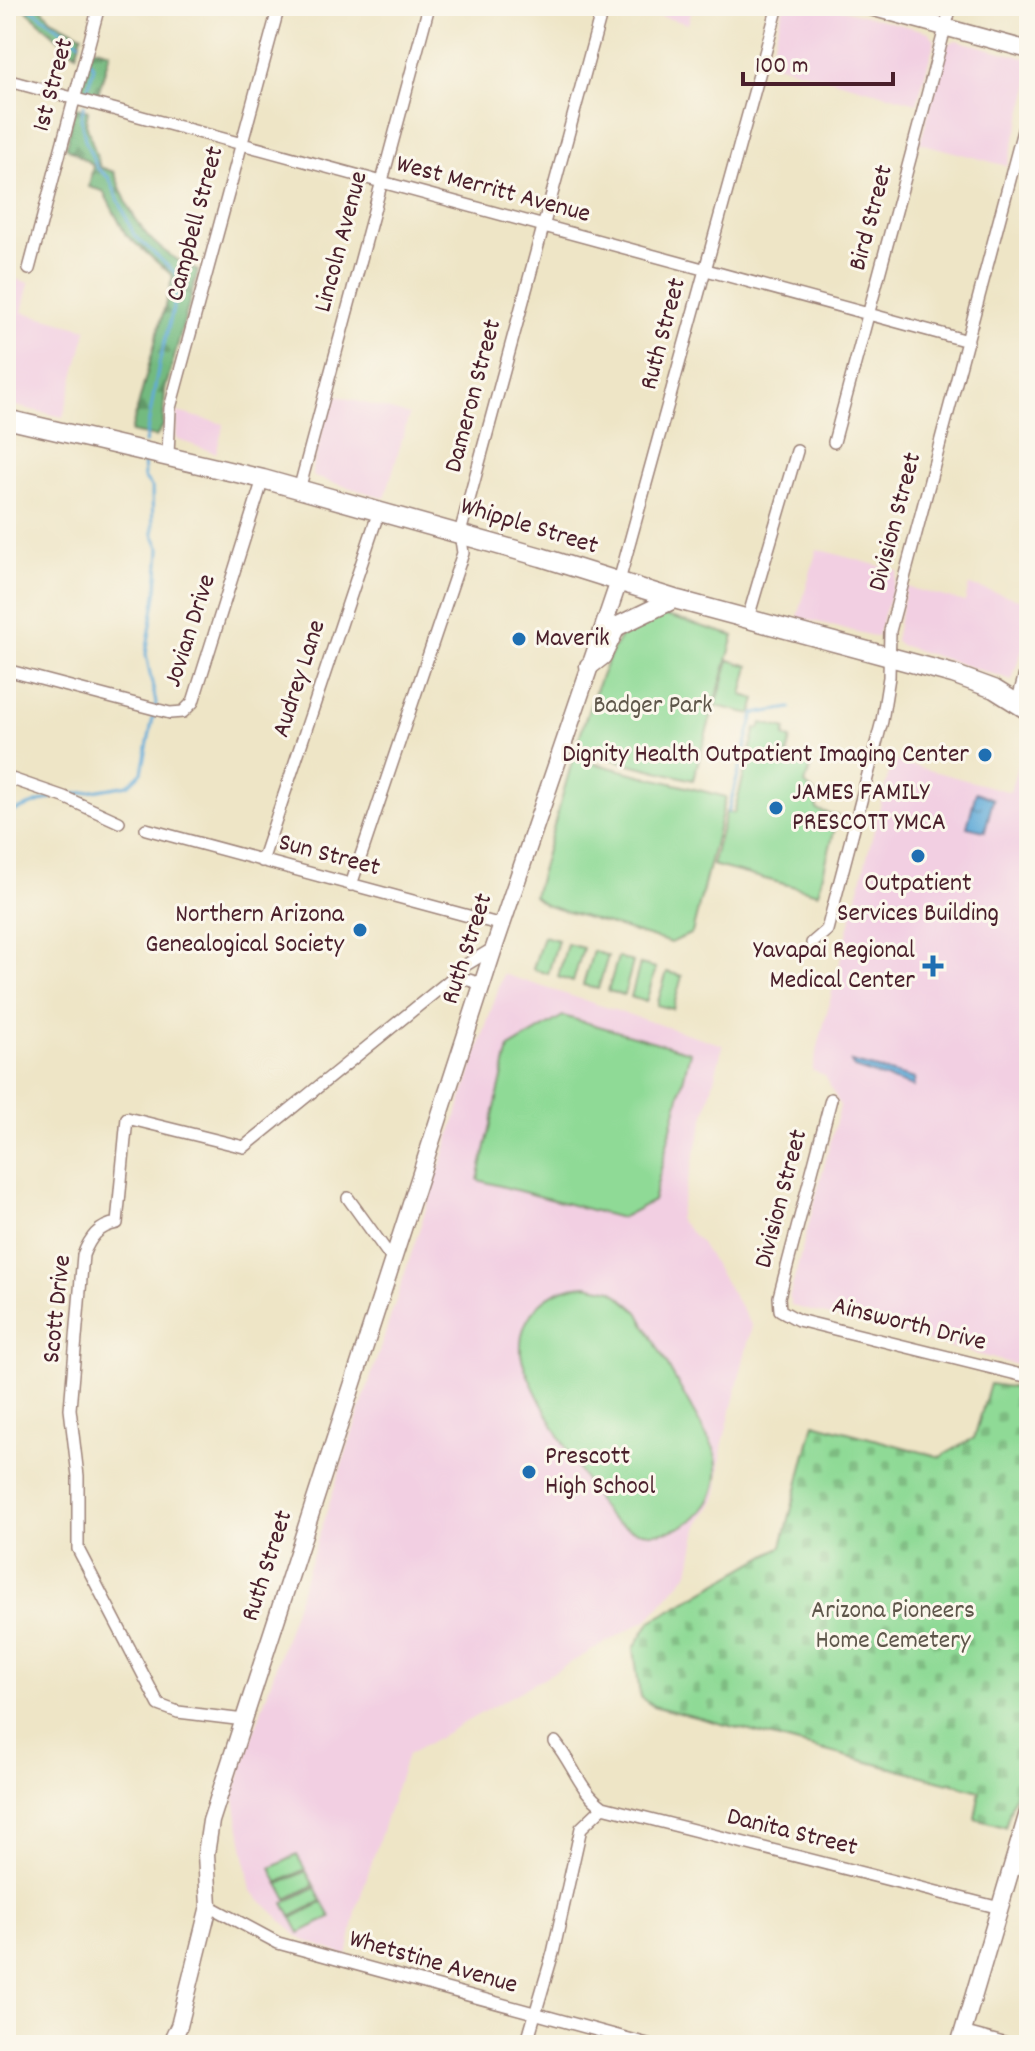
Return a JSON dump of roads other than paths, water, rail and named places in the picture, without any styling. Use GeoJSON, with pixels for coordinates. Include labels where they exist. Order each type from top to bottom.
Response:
{"type":"FeatureCollection","features":[{"type":"Feature","properties":{"kind":"main road","name":"Whipple Street"},"geometry":{"type":"LineString","coordinates":[[6,419],[168,455],[460,533],[674,599],[953,674],[1023,707]]}},
{"type":"Feature","properties":{"kind":"main road"},"geometry":{"type":"LineString","coordinates":[[589,666],[602,656],[616,627],[674,599]]}},
{"type":"Feature","properties":{"kind":"street","name":"1st Street"},"geometry":{"type":"LineString","coordinates":[[29,269],[99,6]]}},
{"type":"Feature","properties":{"kind":"street","name":"Campbell Street"},"geometry":{"type":"LineString","coordinates":[[168,455],[170,408],[279,6]]}},
{"type":"Feature","properties":{"kind":"street","name":"Lincoln Avenue"},"geometry":{"type":"LineString","coordinates":[[299,490],[429,6]]}},
{"type":"Feature","properties":{"kind":"street","name":"Dameron Street"},"geometry":{"type":"LineString","coordinates":[[351,885],[463,553],[460,533],[603,6]]}},
{"type":"Feature","properties":{"kind":"street","name":"Ruth Street"},"geometry":{"type":"LineString","coordinates":[[170,2045],[179,2026],[209,1906],[206,1854],[211,1821],[482,984],[619,581],[778,6]]}},
{"type":"Feature","properties":{"kind":"street"},"geometry":{"type":"LineString","coordinates":[[867,6],[1029,50]]}},
{"type":"Feature","properties":{"kind":"street","name":"Bird Street"},"geometry":{"type":"LineString","coordinates":[[834,442],[951,6]]}},
{"type":"Feature","properties":{"kind":"street","name":"West Merritt Avenue"},"geometry":{"type":"LineString","coordinates":[[6,80],[968,341]]}},
{"type":"Feature","properties":{"kind":"street","name":"Division Street"},"geometry":{"type":"LineString","coordinates":[[812,943],[827,930],[873,757],[889,677],[890,631],[1029,108]]}},
{"type":"Feature","properties":{"kind":"street"},"geometry":{"type":"LineString","coordinates":[[748,618],[797,451]]}},
{"type":"Feature","properties":{"kind":"street","name":"Jovian Drive"},"geometry":{"type":"LineString","coordinates":[[6,670],[170,713],[183,712],[193,702],[263,479]]}},
{"type":"Feature","properties":{"kind":"street","name":"Audrey Lane"},"geometry":{"type":"LineString","coordinates":[[262,861],[379,511]]}},
{"type":"Feature","properties":{"kind":"street"},"geometry":{"type":"LineString","coordinates":[[1023,707],[1029,659]]}},
{"type":"Feature","properties":{"kind":"street"},"geometry":{"type":"LineString","coordinates":[[6,777],[64,797],[119,822]]}},
{"type":"Feature","properties":{"kind":"street","name":"Sun Street"},"geometry":{"type":"LineString","coordinates":[[146,829],[502,925]]}},
{"type":"Feature","properties":{"kind":"street","name":"Scott Drive"},"geometry":{"type":"LineString","coordinates":[[244,1720],[178,1712],[159,1705],[78,1549],[78,1476],[71,1419],[83,1255],[90,1238],[106,1225],[117,1223],[127,1118],[244,1147],[450,980],[459,969],[494,948]]}},
{"type":"Feature","properties":{"kind":"street"},"geometry":{"type":"LineString","coordinates":[[450,980],[462,978],[482,984]]}},
{"type":"Feature","properties":{"kind":"street","name":"Division Street"},"geometry":{"type":"LineString","coordinates":[[780,1310],[779,1297],[831,1099]]}},
{"type":"Feature","properties":{"kind":"street"},"geometry":{"type":"LineString","coordinates":[[348,1198],[392,1259]]}},
{"type":"Feature","properties":{"kind":"street","name":"Ainsworth Drive"},"geometry":{"type":"LineString","coordinates":[[780,1310],[798,1320],[1029,1377]]}},
{"type":"Feature","properties":{"kind":"street"},"geometry":{"type":"LineString","coordinates":[[526,2045],[565,1907],[581,1828],[603,1807],[586,1794],[570,1760],[555,1742]]}},
{"type":"Feature","properties":{"kind":"street","name":"Danita Street"},"geometry":{"type":"LineString","coordinates":[[603,1807],[1000,1908]]}},
{"type":"Feature","properties":{"kind":"street"},"geometry":{"type":"LineString","coordinates":[[1011,2045],[961,2039],[1029,1809]]}},
{"type":"Feature","properties":{"kind":"street","name":"Whetstine Avenue"},"geometry":{"type":"LineString","coordinates":[[209,1906],[278,1943],[651,2045]]}},
{"type":"Feature","properties":{"kind":"water"},"geometry":{"type":"Polygon","coordinates":[[[976,792],[993,799],[985,831],[967,827],[976,792]]]}},
{"type":"Feature","properties":{"kind":"water"},"geometry":{"type":"Polygon","coordinates":[[[851,1062],[915,1079],[913,1087],[854,1068],[851,1062]]]}},
{"type":"Feature","properties":{"kind":"waterway"},"geometry":{"type":"LineString","coordinates":[[27,6],[79,42]]}},
{"type":"Feature","properties":{"kind":"waterway"},"geometry":{"type":"LineString","coordinates":[[85,97],[94,67],[89,60]]}},
{"type":"Feature","properties":{"kind":"waterway"},"geometry":{"type":"LineString","coordinates":[[84,105],[81,118],[85,140],[97,168],[109,178],[134,235],[181,278],[159,364],[145,443]]}},
{"type":"Feature","properties":{"kind":"waterway"},"geometry":{"type":"LineString","coordinates":[[70,795],[128,785],[142,772],[156,703],[146,654],[160,549],[153,534],[152,488],[144,478],[143,458]]}},
{"type":"Feature","properties":{"kind":"waterway"},"geometry":{"type":"LineString","coordinates":[[728,812],[754,714],[791,708]]}},
{"type":"Feature","properties":{"kind":"waterway"},"geometry":{"type":"LineString","coordinates":[[6,814],[51,798]]}},
{"type":"Feature","properties":{"kind":"place","name":"Maverik"},"geometry":{"type":"Point","coordinates":[519,639]}},
{"type":"Feature","properties":{"kind":"place","name":"Dignity Health Outpatient Imaging Center"},"geometry":{"type":"Point","coordinates":[985,755]}},
{"type":"Feature","properties":{"kind":"place","name":"JAMES FAMILY PRESCOTT YMCA"},"geometry":{"type":"Point","coordinates":[776,808]}},
{"type":"Feature","properties":{"kind":"place","name":"Outpatient Services Building"},"geometry":{"type":"Point","coordinates":[918,856]}},
{"type":"Feature","properties":{"kind":"place","name":"Northern Arizona Genealogical Society"},"geometry":{"type":"Point","coordinates":[360,930]}},
{"type":"Feature","properties":{"kind":"place","name":"Yavapai Regional Medical Center"},"geometry":{"type":"Point","coordinates":[933,966]}},
{"type":"Feature","properties":{"kind":"place","name":"Prescott High School"},"geometry":{"type":"Point","coordinates":[529,1472]}},
{"type":"Feature","properties":{"kind":"park label","name":"Badger Park"},"geometry":{"type":"Point","coordinates":[653,706]}},
{"type":"Feature","properties":{"kind":"park label","name":"Arizona Pioneers Home Cemetery"},"geometry":{"type":"Point","coordinates":[893,1626]}}]}
